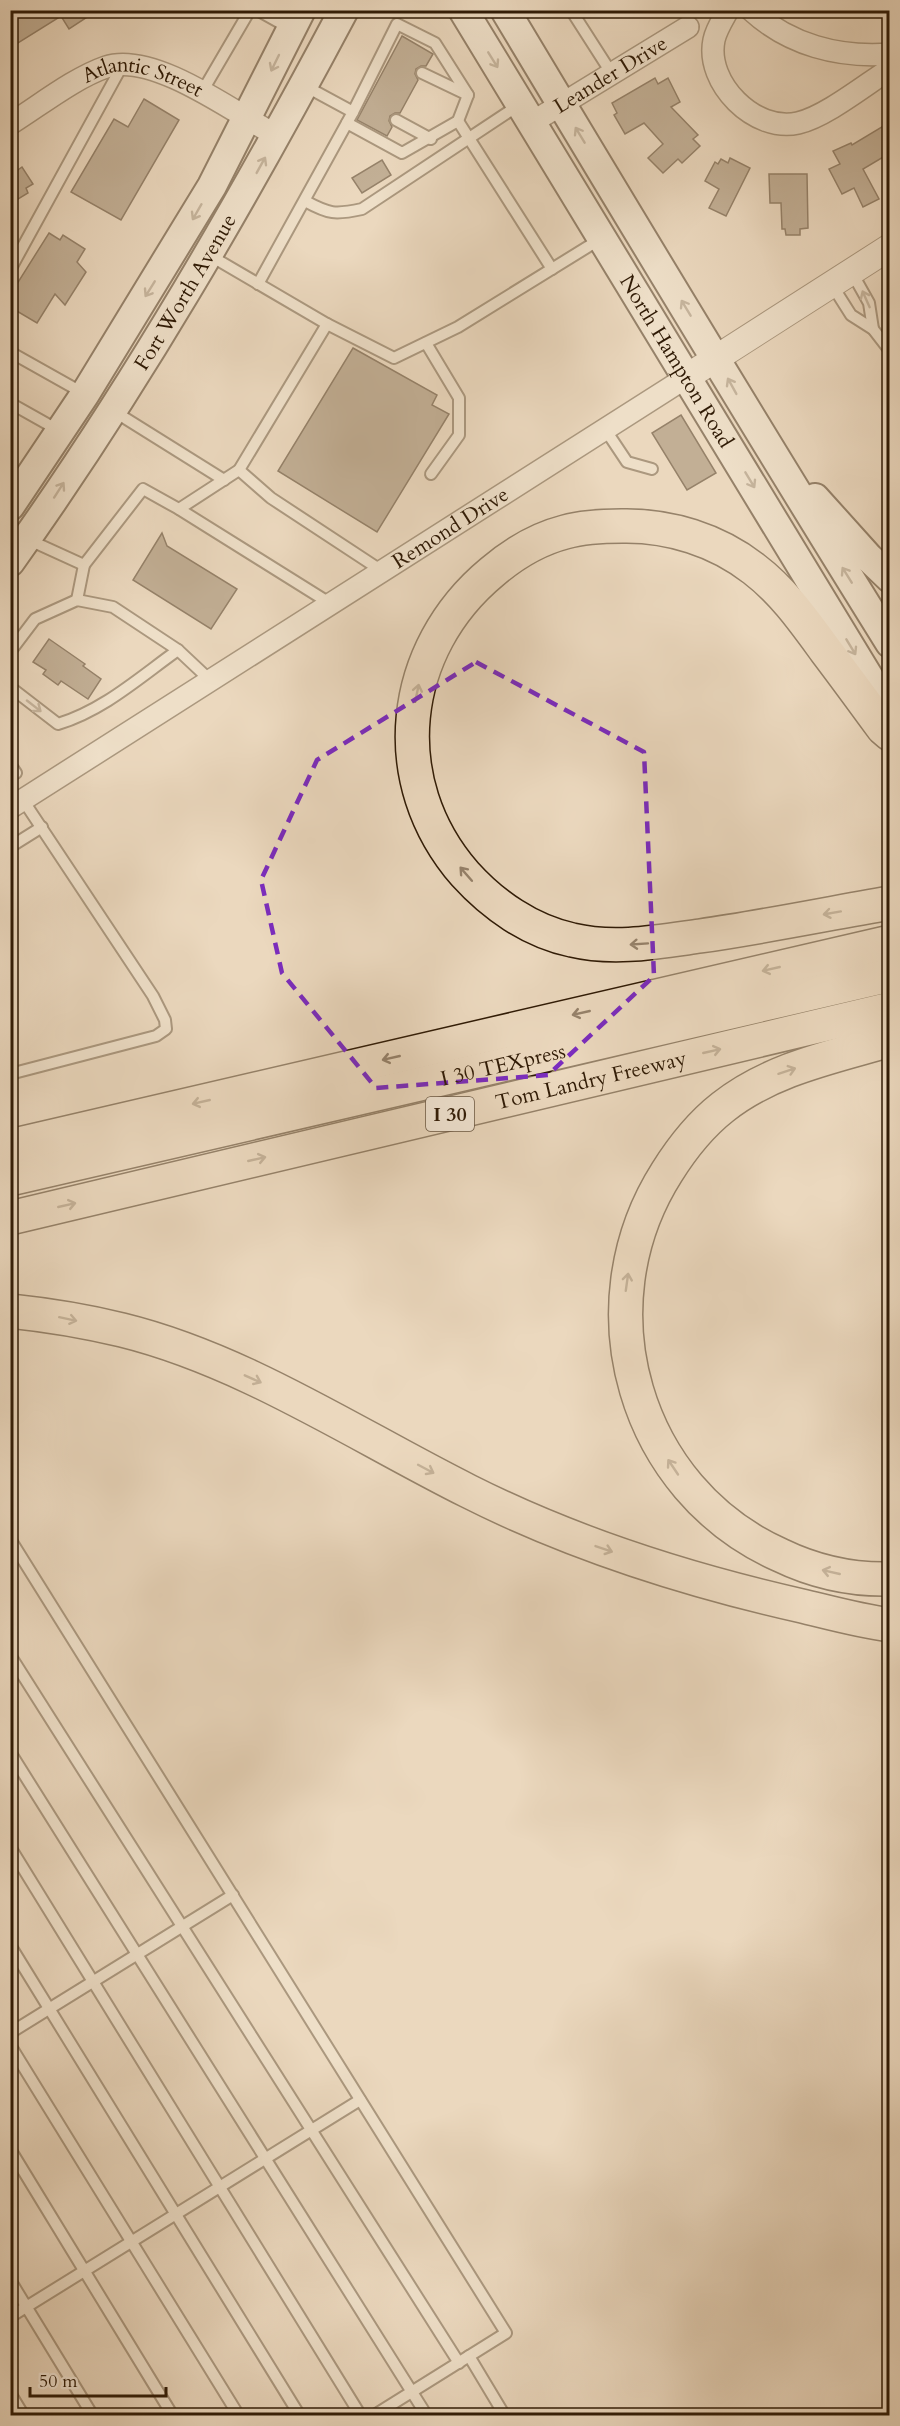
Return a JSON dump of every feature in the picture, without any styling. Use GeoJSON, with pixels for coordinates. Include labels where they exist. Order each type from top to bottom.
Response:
{"type":"FeatureCollection","features":[{"type":"Feature","properties":{"kind":"highway"},"geometry":{"type":"LineString","coordinates":[[890,734],[883,728],[790,602],[753,568],[699,539],[668,529],[600,526],[564,532],[530,546],[504,562],[455,608],[434,642],[421,673],[415,699],[412,743],[416,776],[424,807],[437,836],[456,864],[481,892],[508,913],[570,940],[603,945],[643,944],[890,903]]}},
{"type":"Feature","properties":{"kind":"highway"},"geometry":{"type":"LineString","coordinates":[[10,1146],[890,942]]}},
{"type":"Feature","properties":{"kind":"highway","name":"I 30 TEXpress"},"geometry":{"type":"LineString","coordinates":[[10,1179],[890,975]]}},
{"type":"Feature","properties":{"kind":"highway","name":"Tom Landry Freeway"},"geometry":{"type":"LineString","coordinates":[[10,1218],[890,1009]]}},
{"type":"Feature","properties":{"kind":"highway"},"geometry":{"type":"LineString","coordinates":[[890,1040],[780,1073],[740,1095],[722,1108],[698,1131],[677,1156],[657,1187],[643,1219],[631,1255],[626,1303],[630,1369],[641,1408],[659,1447],[681,1478],[706,1506],[734,1530],[763,1548],[800,1565],[838,1574],[890,1578]]}},
{"type":"Feature","properties":{"kind":"highway"},"geometry":{"type":"LineString","coordinates":[[10,1311],[59,1317],[124,1330],[185,1350],[257,1380],[469,1492],[590,1544],[716,1585],[886,1624]]}},
{"type":"Feature","properties":{"kind":"main road","name":"Fort Worth Avenue"},"geometry":{"type":"LineString","coordinates":[[16,544],[112,410],[208,255],[277,136],[344,10]]}},
{"type":"Feature","properties":{"kind":"main road","name":"North Hampton Road"},"geometry":{"type":"LineString","coordinates":[[463,10],[890,712]]}},
{"type":"Feature","properties":{"kind":"main road","name":"North Hampton Road"},"geometry":{"type":"LineString","coordinates":[[505,10],[716,358],[750,420],[890,643]]}},
{"type":"Feature","properties":{"kind":"main road","name":"Fort Worth Avenue"},"geometry":{"type":"LineString","coordinates":[[10,506],[85,394],[181,239],[248,120],[296,20]]}},
{"type":"Feature","properties":{"kind":"main road"},"geometry":{"type":"LineString","coordinates":[[181,239],[208,255]]}},
{"type":"Feature","properties":{"kind":"main road"},"geometry":{"type":"LineString","coordinates":[[85,394],[112,410]]}},
{"type":"Feature","properties":{"kind":"main road"},"geometry":{"type":"LineString","coordinates":[[750,420],[807,489],[890,578]]}},
{"type":"Feature","properties":{"kind":"street"},"geometry":{"type":"LineString","coordinates":[[728,10],[714,40],[714,58],[720,77],[741,106],[762,119],[783,124],[797,124],[816,116],[890,69]]}},
{"type":"Feature","properties":{"kind":"street"},"geometry":{"type":"LineString","coordinates":[[751,10],[778,32],[818,48],[844,54],[890,54]]}},
{"type":"Feature","properties":{"kind":"street","name":"Leander Drive"},"geometry":{"type":"LineString","coordinates":[[526,113],[562,105],[688,27]]}},
{"type":"Feature","properties":{"kind":"street","name":"Atlantic Street"},"geometry":{"type":"LineString","coordinates":[[10,124],[87,76],[106,67],[123,63],[139,65],[172,76],[277,136]]}},
{"type":"Feature","properties":{"kind":"street","name":"Remond Drive"},"geometry":{"type":"LineString","coordinates":[[17,804],[890,247]]}},
{"type":"Feature","properties":{"kind":"lane"},"geometry":{"type":"LineString","coordinates":[[202,92],[250,10]]}},
{"type":"Feature","properties":{"kind":"lane"},"geometry":{"type":"LineString","coordinates":[[257,10],[296,20]]}},
{"type":"Feature","properties":{"kind":"lane"},"geometry":{"type":"LineString","coordinates":[[572,10],[612,74]]}},
{"type":"Feature","properties":{"kind":"lane"},"geometry":{"type":"LineString","coordinates":[[258,284],[353,112],[362,102],[387,55],[397,24],[435,43],[468,95]]}},
{"type":"Feature","properties":{"kind":"lane"},"geometry":{"type":"LineString","coordinates":[[10,270],[123,63]]}},
{"type":"Feature","properties":{"kind":"lane"},"geometry":{"type":"LineString","coordinates":[[422,73],[468,95]]}},
{"type":"Feature","properties":{"kind":"lane"},"geometry":{"type":"LineString","coordinates":[[305,85],[353,112]]}},
{"type":"Feature","properties":{"kind":"lane"},"geometry":{"type":"LineString","coordinates":[[348,123],[402,153],[458,121],[468,95]]}},
{"type":"Feature","properties":{"kind":"lane"},"geometry":{"type":"LineString","coordinates":[[305,201],[326,212],[345,213],[362,209],[470,140],[526,113]]}},
{"type":"Feature","properties":{"kind":"lane"},"geometry":{"type":"LineString","coordinates":[[396,120],[430,138]]}},
{"type":"Feature","properties":{"kind":"lane"},"geometry":{"type":"LineString","coordinates":[[458,121],[552,269]]}},
{"type":"Feature","properties":{"kind":"lane"},"geometry":{"type":"LineString","coordinates":[[208,255],[327,324],[394,358],[458,327],[602,238]]}},
{"type":"Feature","properties":{"kind":"lane"},"geometry":{"type":"LineString","coordinates":[[841,278],[851,315],[873,329],[890,351]]}},
{"type":"Feature","properties":{"kind":"lane"},"geometry":{"type":"LineString","coordinates":[[841,278],[869,303],[873,329]]}},
{"type":"Feature","properties":{"kind":"lane"},"geometry":{"type":"LineString","coordinates":[[179,509],[239,470],[327,324]]}},
{"type":"Feature","properties":{"kind":"lane"},"geometry":{"type":"LineString","coordinates":[[426,343],[459,398],[459,435],[431,474]]}},
{"type":"Feature","properties":{"kind":"lane"},"geometry":{"type":"LineString","coordinates":[[10,352],[85,394]]}},
{"type":"Feature","properties":{"kind":"lane"},"geometry":{"type":"LineString","coordinates":[[10,403],[61,431]]}},
{"type":"Feature","properties":{"kind":"lane"},"geometry":{"type":"LineString","coordinates":[[112,410],[224,480]]}},
{"type":"Feature","properties":{"kind":"lane"},"geometry":{"type":"LineString","coordinates":[[605,429],[627,462],[652,469]]}},
{"type":"Feature","properties":{"kind":"lane"},"geometry":{"type":"LineString","coordinates":[[239,470],[271,498],[382,571]]}},
{"type":"Feature","properties":{"kind":"lane"},"geometry":{"type":"LineString","coordinates":[[76,600],[84,566],[143,489],[331,604]]}},
{"type":"Feature","properties":{"kind":"lane"},"geometry":{"type":"LineString","coordinates":[[16,544],[84,566]]}},
{"type":"Feature","properties":{"kind":"lane"},"geometry":{"type":"LineString","coordinates":[[10,652],[35,619],[76,600],[113,607],[178,650],[211,681]]}},
{"type":"Feature","properties":{"kind":"lane"},"geometry":{"type":"LineString","coordinates":[[10,687],[58,724],[79,718],[98,708],[178,650]]}},
{"type":"Feature","properties":{"kind":"lane"},"geometry":{"type":"LineString","coordinates":[[10,1074],[156,1036],[166,1029],[165,1020],[153,996],[42,827],[17,804]]}},
{"type":"Feature","properties":{"kind":"lane"},"geometry":{"type":"LineString","coordinates":[[10,847],[42,827]]}},
{"type":"Feature","properties":{"kind":"lane"},"geometry":{"type":"LineString","coordinates":[[10,1539],[506,2333],[373,2415]]}},
{"type":"Feature","properties":{"kind":"lane"},"geometry":{"type":"LineString","coordinates":[[10,1655],[312,2130],[464,2359],[505,2415]]}},
{"type":"Feature","properties":{"kind":"lane"},"geometry":{"type":"LineString","coordinates":[[10,1752],[427,2415]]}},
{"type":"Feature","properties":{"kind":"lane"},"geometry":{"type":"LineString","coordinates":[[10,1847],[95,1981],[361,2415]]}},
{"type":"Feature","properties":{"kind":"lane"},"geometry":{"type":"LineString","coordinates":[[10,2033],[233,1895]]}},
{"type":"Feature","properties":{"kind":"lane"},"geometry":{"type":"LineString","coordinates":[[10,1945],[300,2415]]}},
{"type":"Feature","properties":{"kind":"lane"},"geometry":{"type":"LineString","coordinates":[[10,2044],[239,2415]]}},
{"type":"Feature","properties":{"kind":"lane"},"geometry":{"type":"LineString","coordinates":[[10,2317],[360,2100]]}},
{"type":"Feature","properties":{"kind":"lane"},"geometry":{"type":"LineString","coordinates":[[10,2149],[173,2415]]}},
{"type":"Feature","properties":{"kind":"lane"},"geometry":{"type":"LineString","coordinates":[[10,2280],[93,2415]]}},
{"type":"Feature","properties":{"kind":"lane"},"geometry":{"type":"LineString","coordinates":[[10,2393],[24,2415]]}},
{"type":"Feature","properties":{"kind":"highlighted area"},"geometry":{"type":"Polygon","coordinates":[[[476,662],[644,752],[654,976],[548,1075],[376,1088],[282,973],[261,880],[317,760],[476,662]]]}},
{"type":"Feature","properties":{"kind":"building"},"geometry":{"type":"Polygon","coordinates":[[[10,10],[98,10],[69,29],[61,16],[10,48],[10,10]]]}},
{"type":"Feature","properties":{"kind":"building"},"geometry":{"type":"Polygon","coordinates":[[[402,36],[433,54],[426,66],[416,69],[415,74],[418,80],[400,113],[390,116],[389,121],[392,127],[387,136],[357,120],[402,36]]]}},
{"type":"Feature","properties":{"kind":"building"},"geometry":{"type":"Polygon","coordinates":[[[655,78],[658,84],[668,78],[680,102],[671,107],[698,135],[693,139],[700,146],[682,163],[678,159],[663,173],[648,158],[663,144],[644,123],[625,134],[614,115],[617,113],[612,103],[655,78]]]}},
{"type":"Feature","properties":{"kind":"building"},"geometry":{"type":"Polygon","coordinates":[[[144,99],[179,120],[121,220],[71,192],[114,119],[128,127],[144,99]]]}},
{"type":"Feature","properties":{"kind":"building"},"geometry":{"type":"Polygon","coordinates":[[[890,122],[890,153],[863,169],[879,199],[863,207],[854,188],[842,194],[829,169],[840,164],[833,151],[851,143],[852,145],[890,122]]]}},
{"type":"Feature","properties":{"kind":"building"},"geometry":{"type":"Polygon","coordinates":[[[730,158],[750,168],[726,216],[709,208],[719,189],[705,181],[715,162],[718,164],[721,159],[728,163],[730,158]]]}},
{"type":"Feature","properties":{"kind":"building"},"geometry":{"type":"Polygon","coordinates":[[[382,160],[391,175],[362,193],[352,178],[382,160]]]}},
{"type":"Feature","properties":{"kind":"building"},"geometry":{"type":"Polygon","coordinates":[[[10,164],[15,172],[22,167],[33,184],[26,188],[28,193],[10,204],[10,164]]]}},
{"type":"Feature","properties":{"kind":"building"},"geometry":{"type":"Polygon","coordinates":[[[769,174],[807,174],[808,228],[800,229],[800,235],[786,235],[785,229],[782,229],[781,203],[770,203],[769,174]]]}},
{"type":"Feature","properties":{"kind":"building"},"geometry":{"type":"Polygon","coordinates":[[[49,233],[60,240],[63,235],[85,249],[77,262],[86,272],[65,305],[55,294],[37,323],[10,307],[10,295],[49,233]]]}},
{"type":"Feature","properties":{"kind":"building"},"geometry":{"type":"Polygon","coordinates":[[[353,348],[437,395],[432,405],[449,414],[377,532],[278,471],[353,348]]]}},
{"type":"Feature","properties":{"kind":"building"},"geometry":{"type":"Polygon","coordinates":[[[681,415],[716,473],[687,490],[652,433],[681,415]]]}},
{"type":"Feature","properties":{"kind":"building"},"geometry":{"type":"Polygon","coordinates":[[[162,533],[167,546],[237,589],[211,629],[133,580],[162,533]]]}},
{"type":"Feature","properties":{"kind":"building"},"geometry":{"type":"Polygon","coordinates":[[[49,639],[85,664],[83,666],[101,679],[88,699],[61,681],[58,685],[43,674],[46,670],[33,662],[49,639]]]}}]}
